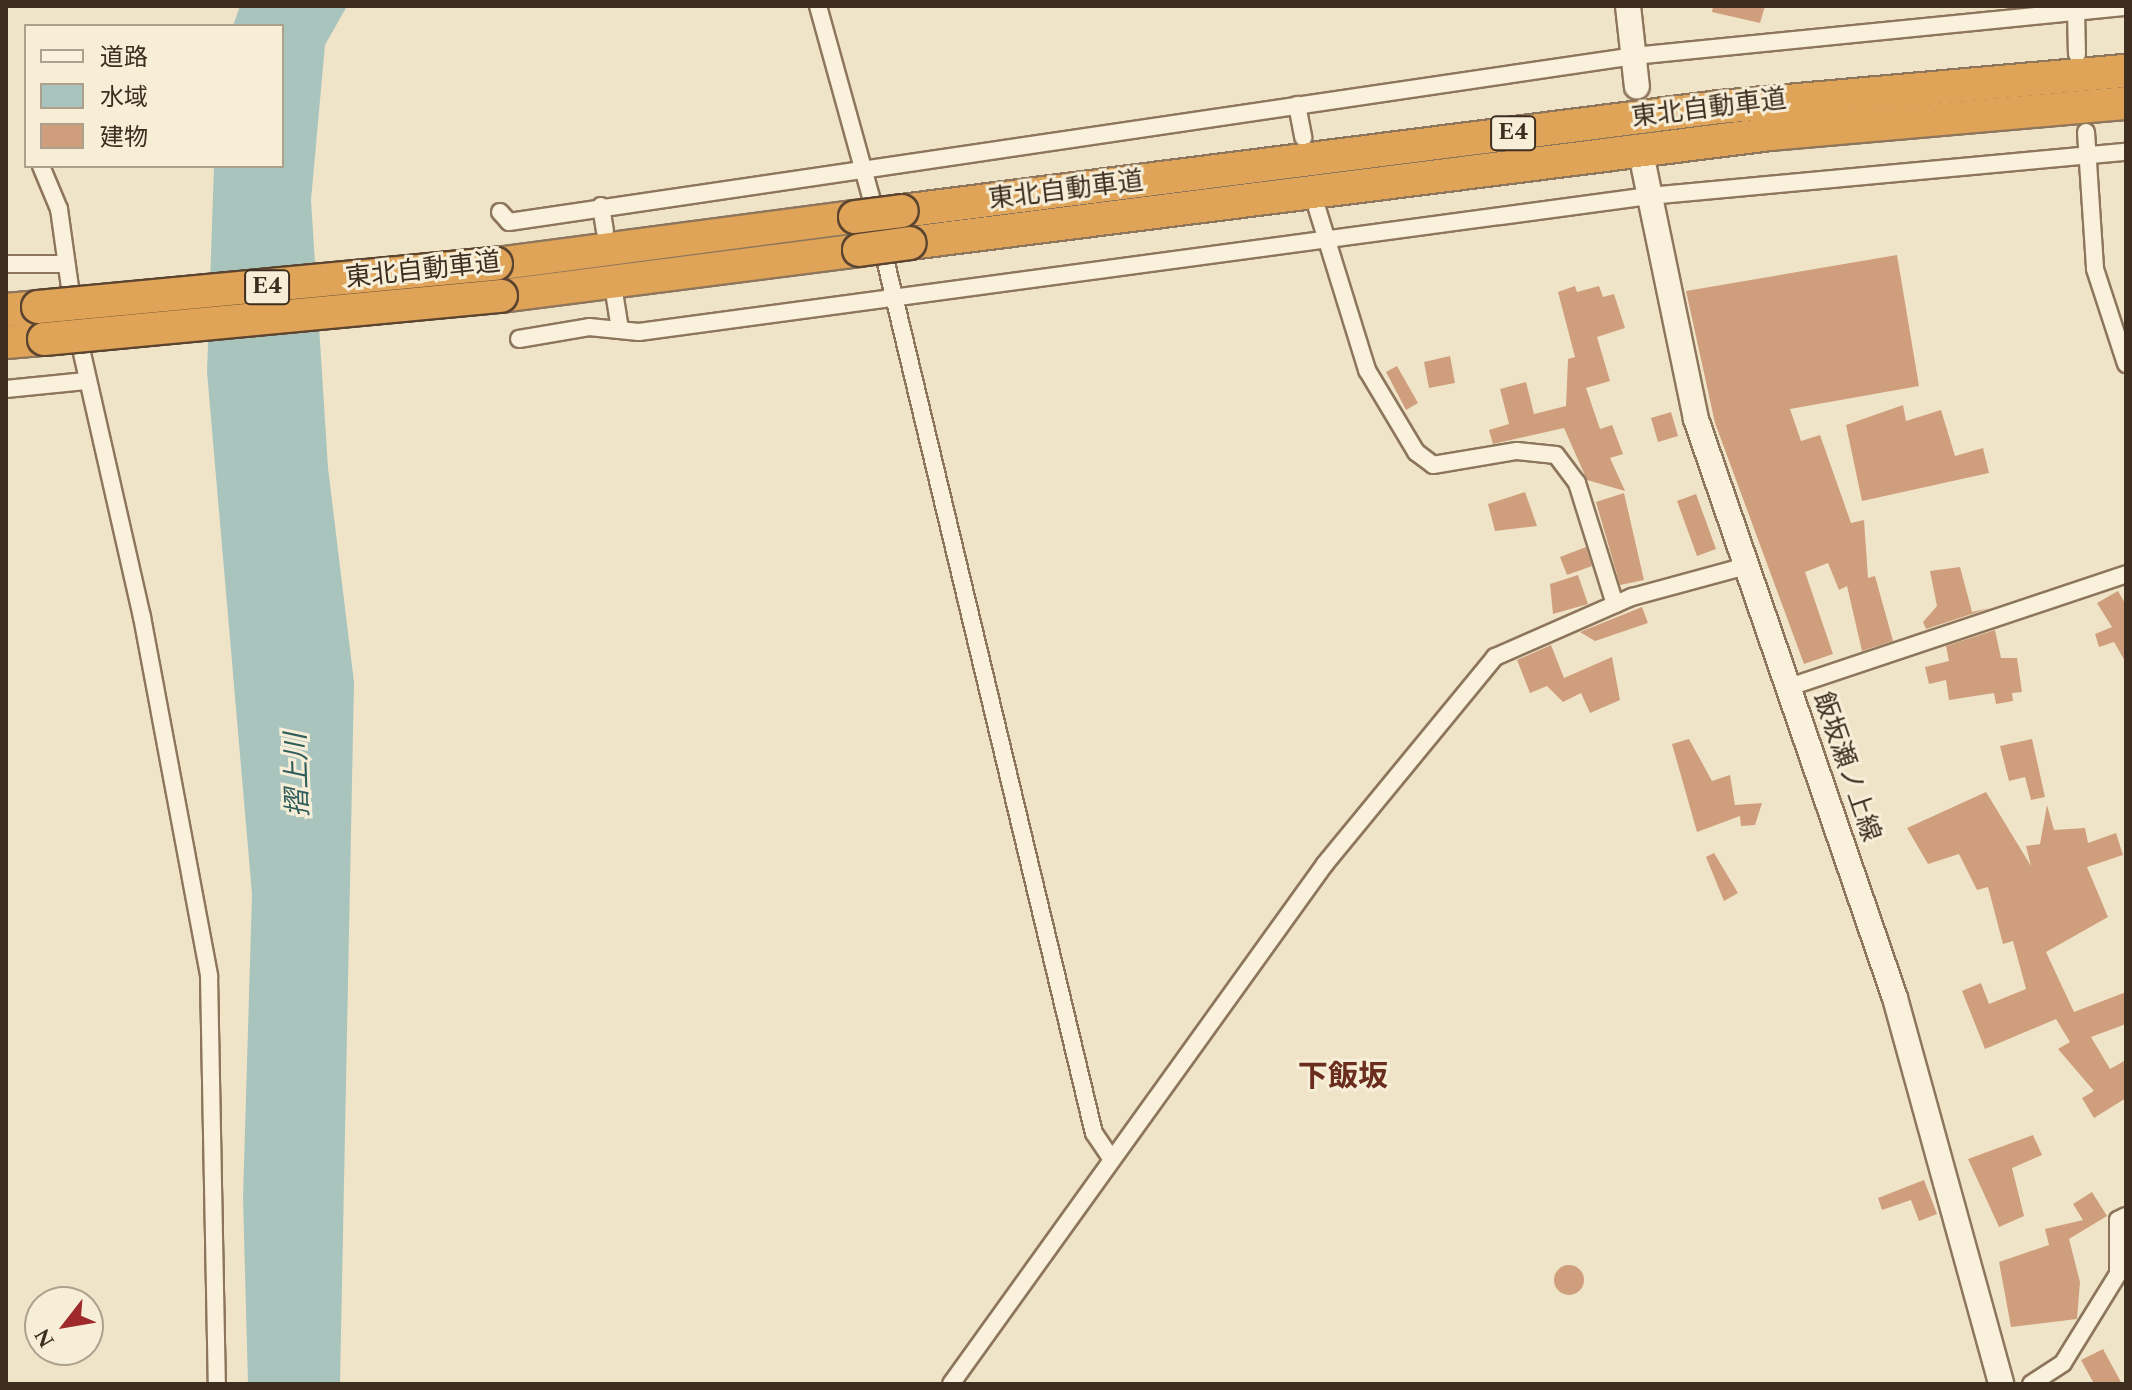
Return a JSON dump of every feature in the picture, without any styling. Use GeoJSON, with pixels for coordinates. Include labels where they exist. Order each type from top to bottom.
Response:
{"type":"FeatureCollection","features":[{"type":"Feature","properties":{"kind":"highway","name":"東北自動車道"},"geometry":{"type":"LineString","coordinates":[[6,342],[498,280],[855,217],[1720,107],[2126,71]]}},
{"type":"Feature","properties":{"kind":"highway","name":"東北自動車道"},"geometry":{"type":"LineString","coordinates":[[22,308],[498,280],[859,250],[1771,134],[2126,103]]}},
{"type":"Feature","properties":{"kind":"main road"},"geometry":{"type":"LineString","coordinates":[[1628,6],[1637,87]]}},
{"type":"Feature","properties":{"kind":"main road","name":"飯坂瀬ノ上線"},"geometry":{"type":"LineString","coordinates":[[1644,168],[1683,371],[1937,1133],[2001,1384]]}},
{"type":"Feature","properties":{"kind":"street"},"geometry":{"type":"LineString","coordinates":[[818,6],[853,146],[867,168],[890,293],[1094,1133],[1112,1160]]}},
{"type":"Feature","properties":{"kind":"street"},"geometry":{"type":"LineString","coordinates":[[500,212],[509,222],[1634,56],[2126,7]]}},
{"type":"Feature","properties":{"kind":"street"},"geometry":{"type":"LineString","coordinates":[[2076,11],[2077,54]]}},
{"type":"Feature","properties":{"kind":"street"},"geometry":{"type":"LineString","coordinates":[[1297,105],[1303,137]]}},
{"type":"Feature","properties":{"kind":"street"},"geometry":{"type":"LineString","coordinates":[[2086,132],[2095,269],[2126,364]]}},
{"type":"Feature","properties":{"kind":"street"},"geometry":{"type":"LineString","coordinates":[[519,339],[620,330],[1649,196],[2126,152]]}},
{"type":"Feature","properties":{"kind":"street"},"geometry":{"type":"LineString","coordinates":[[42,168],[59,209],[65,264],[86,381],[142,617],[209,976],[217,1384]]}},
{"type":"Feature","properties":{"kind":"street"},"geometry":{"type":"LineString","coordinates":[[1316,205],[1367,370],[1416,452],[1433,465],[1517,451],[1556,455],[1577,483],[1615,604]]}},
{"type":"Feature","properties":{"kind":"street"},"geometry":{"type":"LineString","coordinates":[[601,206],[605,231]]}},
{"type":"Feature","properties":{"kind":"street"},"geometry":{"type":"LineString","coordinates":[[6,264],[65,264]]}},
{"type":"Feature","properties":{"kind":"street"},"geometry":{"type":"LineString","coordinates":[[615,298],[620,330]]}},
{"type":"Feature","properties":{"kind":"street"},"geometry":{"type":"LineString","coordinates":[[6,389],[86,381]]}},
{"type":"Feature","properties":{"kind":"street"},"geometry":{"type":"LineString","coordinates":[[951,1384],[1325,864],[1485,668],[1515,644],[1615,604],[1746,566]]}},
{"type":"Feature","properties":{"kind":"street"},"geometry":{"type":"LineString","coordinates":[[1789,687],[2126,574]]}},
{"type":"Feature","properties":{"kind":"street"},"geometry":{"type":"LineString","coordinates":[[2031,1384],[2063,1363],[2118,1274],[2118,1220],[2126,1216]]}},
{"type":"Feature","properties":{"kind":"water","name":"摺上川"},"geometry":{"type":"Polygon","coordinates":[[[240,6],[347,6],[325,45],[311,200],[328,468],[354,682],[340,1384],[248,1384],[243,1198],[252,894],[207,372],[214,168],[284,168],[284,24],[234,24],[240,6]]]}},
{"type":"Feature","properties":{"kind":"building"},"geometry":{"type":"Polygon","coordinates":[[[1713,6],[1765,6],[1760,23],[1712,12],[1713,6]]]}},
{"type":"Feature","properties":{"kind":"building"},"geometry":{"type":"Polygon","coordinates":[[[1897,255],[1919,386],[1790,409],[1801,441],[1820,435],[1851,523],[1864,520],[1868,578],[1875,576],[1893,641],[1862,651],[1847,586],[1839,590],[1828,563],[1805,572],[1833,654],[1804,664],[1715,423],[1686,291],[1897,255]]]}},
{"type":"Feature","properties":{"kind":"building"},"geometry":{"type":"Polygon","coordinates":[[[1575,286],[1577,292],[1599,286],[1603,297],[1614,294],[1625,328],[1597,337],[1610,381],[1586,388],[1600,429],[1612,425],[1623,454],[1610,458],[1625,491],[1587,480],[1564,428],[1493,444],[1489,430],[1509,424],[1500,389],[1526,382],[1534,414],[1566,406],[1568,359],[1575,357],[1558,292],[1575,286]]]}},
{"type":"Feature","properties":{"kind":"building"},"geometry":{"type":"Polygon","coordinates":[[[1450,356],[1455,383],[1429,388],[1424,362],[1450,356]]]}},
{"type":"Feature","properties":{"kind":"building"},"geometry":{"type":"Polygon","coordinates":[[[1397,366],[1418,403],[1406,410],[1386,372],[1397,366]]]}},
{"type":"Feature","properties":{"kind":"building"},"geometry":{"type":"Polygon","coordinates":[[[1903,405],[1906,421],[1941,410],[1955,456],[1983,448],[1989,473],[1862,501],[1846,425],[1903,405]]]}},
{"type":"Feature","properties":{"kind":"building"},"geometry":{"type":"Polygon","coordinates":[[[1671,412],[1678,436],[1658,442],[1651,418],[1671,412]]]}},
{"type":"Feature","properties":{"kind":"building"},"geometry":{"type":"Polygon","coordinates":[[[1525,492],[1537,526],[1495,531],[1488,504],[1525,492]]]}},
{"type":"Feature","properties":{"kind":"building"},"geometry":{"type":"Polygon","coordinates":[[[1624,493],[1644,580],[1620,585],[1596,502],[1624,493]]]}},
{"type":"Feature","properties":{"kind":"building"},"geometry":{"type":"Polygon","coordinates":[[[1696,494],[1716,549],[1697,556],[1677,501],[1696,494]]]}},
{"type":"Feature","properties":{"kind":"building"},"geometry":{"type":"Polygon","coordinates":[[[1586,547],[1592,566],[1567,575],[1560,557],[1586,547]]]}},
{"type":"Feature","properties":{"kind":"building"},"geometry":{"type":"Polygon","coordinates":[[[1960,567],[1972,612],[1990,608],[1926,629],[1923,622],[1937,606],[1930,571],[1960,567]]]}},
{"type":"Feature","properties":{"kind":"building"},"geometry":{"type":"Polygon","coordinates":[[[1578,575],[1588,604],[1553,614],[1550,584],[1578,575]]]}},
{"type":"Feature","properties":{"kind":"building"},"geometry":{"type":"Polygon","coordinates":[[[2118,591],[2126,605],[2126,663],[2114,642],[2099,647],[2095,634],[2112,627],[2097,603],[2118,591]]]}},
{"type":"Feature","properties":{"kind":"building"},"geometry":{"type":"Polygon","coordinates":[[[1642,607],[1648,623],[1595,641],[1580,632],[1642,607]]]}},
{"type":"Feature","properties":{"kind":"building"},"geometry":{"type":"Polygon","coordinates":[[[1995,630],[2001,658],[2017,658],[2022,692],[2012,693],[2013,701],[1996,704],[1994,693],[1949,700],[1946,680],[1929,684],[1925,667],[1949,661],[1946,646],[1995,630]]]}},
{"type":"Feature","properties":{"kind":"building"},"geometry":{"type":"Polygon","coordinates":[[[1551,645],[1564,678],[1612,657],[1620,700],[1590,713],[1581,693],[1563,702],[1547,686],[1530,693],[1517,660],[1551,645]]]}},
{"type":"Feature","properties":{"kind":"building"},"geometry":{"type":"Polygon","coordinates":[[[1689,739],[1712,781],[1730,775],[1735,805],[1762,803],[1755,825],[1741,826],[1740,816],[1697,832],[1672,744],[1689,739]]]}},
{"type":"Feature","properties":{"kind":"building"},"geometry":{"type":"Polygon","coordinates":[[[2032,739],[2045,797],[2031,800],[2025,777],[2009,781],[2000,746],[2032,739]]]}},
{"type":"Feature","properties":{"kind":"building"},"geometry":{"type":"Polygon","coordinates":[[[1986,792],[2031,866],[2026,846],[2040,844],[2047,805],[2054,830],[2085,828],[2088,843],[2116,833],[2123,855],[2087,867],[2108,917],[2046,952],[2074,1012],[2126,992],[2126,1024],[2091,1037],[2110,1069],[2126,1060],[2126,1098],[2094,1118],[2082,1098],[2094,1091],[2058,1049],[2070,1042],[2056,1019],[1985,1049],[1962,991],[1981,983],[1989,1004],[2026,989],[2013,941],[2003,944],[1988,887],[1977,890],[1959,854],[1928,864],[1907,828],[1986,792]]]}},
{"type":"Feature","properties":{"kind":"building"},"geometry":{"type":"Polygon","coordinates":[[[1714,853],[1738,893],[1724,901],[1706,857],[1714,853]]]}},
{"type":"Feature","properties":{"kind":"building"},"geometry":{"type":"Polygon","coordinates":[[[2033,1135],[2042,1155],[2012,1168],[2024,1216],[1999,1227],[1968,1159],[2033,1135]]]}},
{"type":"Feature","properties":{"kind":"building"},"geometry":{"type":"Polygon","coordinates":[[[1924,1180],[1937,1214],[1919,1221],[1911,1200],[1882,1210],[1878,1198],[1924,1180]]]}},
{"type":"Feature","properties":{"kind":"building"},"geometry":{"type":"Polygon","coordinates":[[[2092,1192],[2107,1216],[2069,1239],[2080,1282],[2077,1319],[2011,1327],[1999,1262],[2049,1245],[2045,1229],[2083,1220],[2073,1204],[2092,1192]]]}},
{"type":"Feature","properties":{"kind":"building"},"geometry":{"type":"Polygon","coordinates":[[[1569,1265],[1580,1269],[1584,1280],[1580,1291],[1569,1295],[1558,1291],[1554,1280],[1558,1269],[1569,1265]]]}},
{"type":"Feature","properties":{"kind":"building"},"geometry":{"type":"Polygon","coordinates":[[[2103,1349],[2122,1384],[2094,1384],[2081,1360],[2103,1349]]]}},
{"type":"Feature","properties":{"kind":"district","name":"下飯坂"},"geometry":{"type":"Point","coordinates":[1343,1077]}}]}
